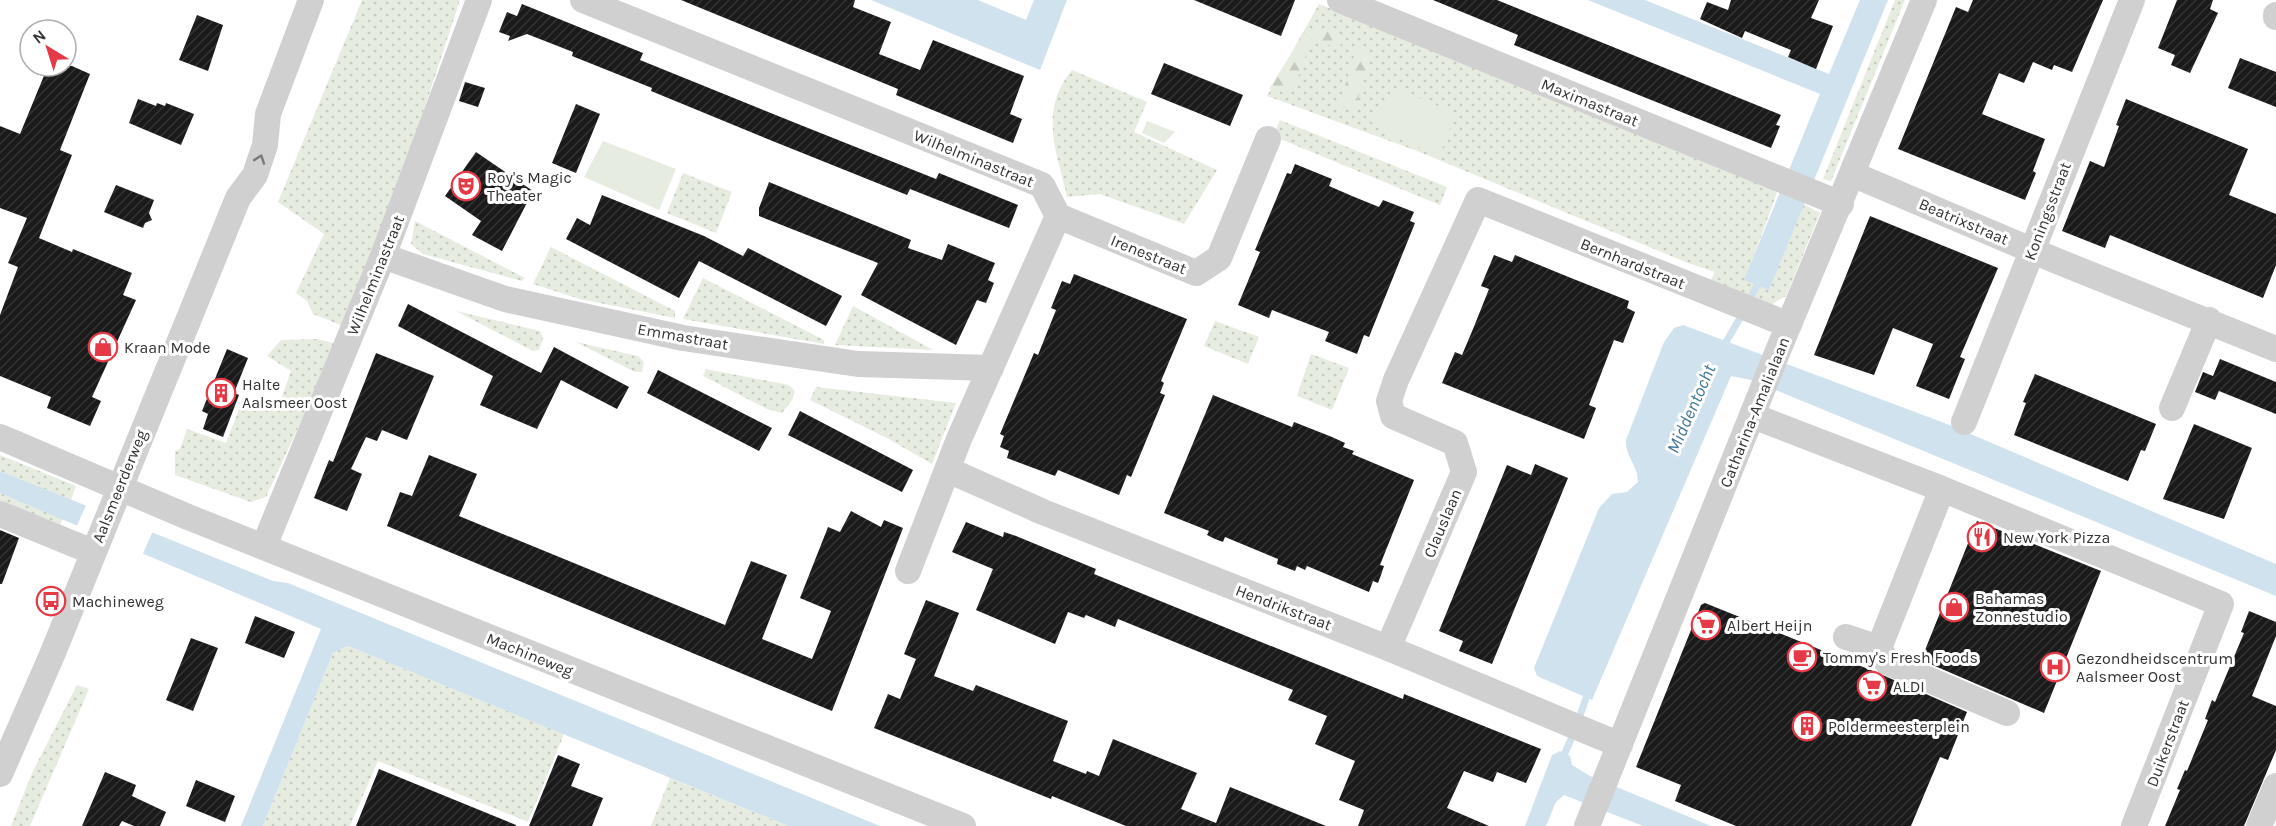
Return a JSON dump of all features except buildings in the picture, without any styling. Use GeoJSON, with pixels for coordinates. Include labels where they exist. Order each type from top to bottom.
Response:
{"type":"FeatureCollection","features":[{"type":"Feature","properties":{"kind":"street","name":"Aalsmeerderweg"},"geometry":{"type":"LineString","coordinates":[[0,774],[238,198],[239,169],[248,142],[268,114],[311,0]]}},
{"type":"Feature","properties":{"kind":"street","name":"Wilhelminastraat"},"geometry":{"type":"LineString","coordinates":[[264,546],[383,256],[479,0]]}},
{"type":"Feature","properties":{"kind":"street","name":"Wilhelminastraat"},"geometry":{"type":"LineString","coordinates":[[583,0],[1042,185],[1058,216]]}},
{"type":"Feature","properties":{"kind":"street","name":"Maximastraat"},"geometry":{"type":"LineString","coordinates":[[1340,0],[1830,199]]}},
{"type":"Feature","properties":{"kind":"street","name":"Catharina-Amalialaan"},"geometry":{"type":"LineString","coordinates":[[1589,823],[1789,325],[1830,199],[1852,174],[1923,0]]}},
{"type":"Feature","properties":{"kind":"street","name":"Koningsstraat"},"geometry":{"type":"LineString","coordinates":[[1964,422],[2132,0]]}},
{"type":"Feature","properties":{"kind":"street","name":"Irenestraat"},"geometry":{"type":"LineString","coordinates":[[1058,216],[1196,273],[1219,258],[1268,140]]}},
{"type":"Feature","properties":{"kind":"street","name":"Beatrixstraat"},"geometry":{"type":"LineString","coordinates":[[1852,174],[2209,320],[2274,344]]}},
{"type":"Feature","properties":{"kind":"street","name":"Bernhardstraat"},"geometry":{"type":"LineString","coordinates":[[1478,200],[1789,325]]}},
{"type":"Feature","properties":{"kind":"street","name":"Clauslaan"},"geometry":{"type":"LineString","coordinates":[[1388,648],[1464,472],[1455,443],[1393,416],[1389,400],[1478,200]]}},
{"type":"Feature","properties":{"kind":"street"},"geometry":{"type":"LineString","coordinates":[[908,571],[991,368],[1058,216]]}},
{"type":"Feature","properties":{"kind":"street","name":"Emmastraat"},"geometry":{"type":"LineString","coordinates":[[383,256],[505,299],[683,338],[858,364],[991,368]]}},
{"type":"Feature","properties":{"kind":"street"},"geometry":{"type":"LineString","coordinates":[[2172,408],[2209,320]]}},
{"type":"Feature","properties":{"kind":"street"},"geometry":{"type":"LineString","coordinates":[[1758,405],[1942,489],[1879,648]]}},
{"type":"Feature","properties":{"kind":"street","name":"Machineweg"},"geometry":{"type":"LineString","coordinates":[[0,437],[115,497],[264,546],[963,826]]}},
{"type":"Feature","properties":{"kind":"street","name":"Hendrikstraat"},"geometry":{"type":"LineString","coordinates":[[948,470],[1043,512],[1388,648],[1620,745]]}},
{"type":"Feature","properties":{"kind":"street","name":"Duikerstraat"},"geometry":{"type":"LineString","coordinates":[[1942,489],[2221,604],[2134,826]]}},
{"type":"Feature","properties":{"kind":"street"},"geometry":{"type":"LineString","coordinates":[[0,514],[94,549]]}},
{"type":"Feature","properties":{"kind":"street"},"geometry":{"type":"LineString","coordinates":[[1845,637],[1879,648],[1887,662],[2007,713]]}},
{"type":"Feature","properties":{"kind":"street"},"geometry":{"type":"LineString","coordinates":[[2259,826],[2276,786]]}},
{"type":"Feature","properties":{"kind":"green space"},"geometry":{"type":"Polygon","coordinates":[[[362,0],[460,0],[416,134],[343,326],[313,314],[307,301],[296,293],[324,234],[278,202],[362,0]]]}},
{"type":"Feature","properties":{"kind":"green space"},"geometry":{"type":"Polygon","coordinates":[[[1895,0],[1905,0],[1831,181],[1823,179],[1895,0]]]}},
{"type":"Feature","properties":{"kind":"green space"},"geometry":{"type":"Polygon","coordinates":[[[1319,4],[1760,180],[1777,193],[1745,280],[1769,289],[1804,204],[1820,213],[1786,296],[1769,306],[1711,280],[1715,272],[1688,263],[1417,151],[1267,96],[1319,4]]]}},
{"type":"Feature","properties":{"kind":"green space"},"geometry":{"type":"Polygon","coordinates":[[[1330,29],[1344,37],[1339,49],[1312,39],[1293,91],[1269,89],[1306,30],[1330,29]]]}},
{"type":"Feature","properties":{"kind":"green space"},"geometry":{"type":"Polygon","coordinates":[[[1357,46],[1371,58],[1354,111],[1339,106],[1357,46]]]}},
{"type":"Feature","properties":{"kind":"green space"},"geometry":{"type":"Polygon","coordinates":[[[1072,70],[1147,102],[1134,132],[1217,170],[1184,224],[1100,194],[1067,197],[1055,148],[1053,116],[1055,101],[1072,70]]]}},
{"type":"Feature","properties":{"kind":"green space"},"geometry":{"type":"Polygon","coordinates":[[[1393,88],[1456,113],[1439,157],[1371,125],[1393,88]]]}},
{"type":"Feature","properties":{"kind":"green space"},"geometry":{"type":"Polygon","coordinates":[[[1280,120],[1447,187],[1440,205],[1273,136],[1280,120]]]}},
{"type":"Feature","properties":{"kind":"green space"},"geometry":{"type":"Polygon","coordinates":[[[1147,121],[1175,132],[1164,143],[1142,133],[1147,121]]]}},
{"type":"Feature","properties":{"kind":"green space"},"geometry":{"type":"Polygon","coordinates":[[[603,141],[676,169],[659,210],[584,177],[603,141]]]}},
{"type":"Feature","properties":{"kind":"green space"},"geometry":{"type":"Polygon","coordinates":[[[683,173],[732,192],[716,233],[667,213],[683,173]]]}},
{"type":"Feature","properties":{"kind":"green space"},"geometry":{"type":"Polygon","coordinates":[[[415,221],[525,278],[522,281],[423,254],[411,244],[415,221]]]}},
{"type":"Feature","properties":{"kind":"green space"},"geometry":{"type":"Polygon","coordinates":[[[551,247],[675,311],[675,318],[580,299],[533,284],[551,247]]]}},
{"type":"Feature","properties":{"kind":"green space"},"geometry":{"type":"Polygon","coordinates":[[[703,278],[824,340],[824,344],[683,319],[703,278]]]}},
{"type":"Feature","properties":{"kind":"green space"},"geometry":{"type":"Polygon","coordinates":[[[853,306],[933,350],[835,345],[853,306]]]}},
{"type":"Feature","properties":{"kind":"green space"},"geometry":{"type":"Polygon","coordinates":[[[456,311],[540,331],[543,338],[539,350],[533,351],[456,311]]]}},
{"type":"Feature","properties":{"kind":"green space"},"geometry":{"type":"Polygon","coordinates":[[[1215,321],[1259,337],[1248,364],[1204,346],[1215,321]]]}},
{"type":"Feature","properties":{"kind":"green space"},"geometry":{"type":"Polygon","coordinates":[[[317,339],[337,344],[266,497],[251,502],[175,475],[175,451],[180,449],[187,429],[226,443],[243,399],[278,408],[291,371],[267,356],[281,340],[317,339]]]}},
{"type":"Feature","properties":{"kind":"green space"},"geometry":{"type":"Polygon","coordinates":[[[576,342],[638,356],[644,362],[642,372],[635,372],[576,342]]]}},
{"type":"Feature","properties":{"kind":"green space"},"geometry":{"type":"Polygon","coordinates":[[[1311,354],[1349,368],[1332,410],[1297,396],[1311,354]]]}},
{"type":"Feature","properties":{"kind":"green space"},"geometry":{"type":"Polygon","coordinates":[[[706,369],[789,385],[795,391],[792,400],[782,413],[767,409],[703,376],[706,369]]]}},
{"type":"Feature","properties":{"kind":"green space"},"geometry":{"type":"Polygon","coordinates":[[[816,387],[956,403],[932,464],[887,438],[810,400],[816,387]]]}},
{"type":"Feature","properties":{"kind":"green space"},"geometry":{"type":"Polygon","coordinates":[[[0,455],[76,486],[71,500],[0,471],[0,455]]]}},
{"type":"Feature","properties":{"kind":"green space"},"geometry":{"type":"Polygon","coordinates":[[[0,493],[63,518],[59,528],[0,504],[0,493]]]}},
{"type":"Feature","properties":{"kind":"green space"},"geometry":{"type":"Polygon","coordinates":[[[348,646],[564,734],[528,822],[378,761],[350,826],[263,826],[333,653],[348,646]]]}},
{"type":"Feature","properties":{"kind":"green space"},"geometry":{"type":"Polygon","coordinates":[[[77,685],[89,689],[30,826],[11,826],[32,773],[77,685]]]}},
{"type":"Feature","properties":{"kind":"green space"},"geometry":{"type":"Polygon","coordinates":[[[670,778],[788,826],[651,826],[670,778]]]}},
{"type":"Feature","properties":{"kind":"water"},"geometry":{"type":"Polygon","coordinates":[[[871,0],[978,0],[1026,20],[1034,0],[1067,0],[1040,70],[871,0]]]}},
{"type":"Feature","properties":{"kind":"water"},"geometry":{"type":"Polygon","coordinates":[[[1588,0],[1645,0],[1829,74],[1860,0],[1888,0],[1769,290],[1744,280],[1820,94],[1588,0]]]}},
{"type":"Feature","properties":{"kind":"water"},"geometry":{"type":"Polygon","coordinates":[[[1683,325],[1947,424],[2276,564],[2276,596],[1751,380],[1731,376],[1592,700],[1537,676],[1534,668],[1599,508],[1612,494],[1627,492],[1638,482],[1627,451],[1626,440],[1664,342],[1674,328],[1683,325]]]}},
{"type":"Feature","properties":{"kind":"water"},"geometry":{"type":"Polygon","coordinates":[[[0,471],[273,581],[288,583],[880,826],[788,826],[348,646],[333,653],[263,826],[241,826],[321,629],[0,493],[0,471]]]}},
{"type":"Feature","properties":{"kind":"water"},"geometry":{"type":"Polygon","coordinates":[[[1560,751],[1570,756],[1572,765],[1590,776],[1711,826],[1643,826],[1564,795],[1556,802],[1546,826],[1525,826],[1552,755],[1560,751]]]}},
{"type":"Feature","properties":{"kind":"pier"},"geometry":{"type":"Polygon","coordinates":[[[87,503],[153,531],[141,558],[76,528],[87,503]]]}},
{"type":"Feature","properties":{"kind":"waterway","name":"Middentocht"},"geometry":{"type":"LineString","coordinates":[[1748,303],[1761,278]]}},
{"type":"Feature","properties":{"kind":"waterway","name":"Middentocht"},"geometry":{"type":"LineString","coordinates":[[1723,347],[1743,313]]}},
{"type":"Feature","properties":{"kind":"waterway","name":"Middentocht"},"geometry":{"type":"LineString","coordinates":[[1578,721],[1589,690]]}},
{"type":"Feature","properties":{"kind":"waterway","name":"Middentocht"},"geometry":{"type":"LineString","coordinates":[[1562,760],[1574,732]]}},
{"type":"Feature","properties":{"kind":"place","name":"Roy's Magic Theater"},"geometry":{"type":"Point","coordinates":[466,186]}},
{"type":"Feature","properties":{"kind":"place","name":"Kraan Mode"},"geometry":{"type":"Point","coordinates":[103,347]}},
{"type":"Feature","properties":{"kind":"place","name":"Halte Aalsmeer Oost"},"geometry":{"type":"Point","coordinates":[221,393]}},
{"type":"Feature","properties":{"kind":"place","name":"New York Pizza"},"geometry":{"type":"Point","coordinates":[1982,537]}},
{"type":"Feature","properties":{"kind":"place","name":"Machineweg"},"geometry":{"type":"Point","coordinates":[51,601]}},
{"type":"Feature","properties":{"kind":"place","name":"Bahamas Zonnestudio"},"geometry":{"type":"Point","coordinates":[1954,607]}},
{"type":"Feature","properties":{"kind":"place","name":"Albert Heijn"},"geometry":{"type":"Point","coordinates":[1706,625]}},
{"type":"Feature","properties":{"kind":"place","name":"Tommy's Fresh Foods"},"geometry":{"type":"Point","coordinates":[1802,657]}},
{"type":"Feature","properties":{"kind":"place","name":"Gezondheidscentrum Aalsmeer Oost"},"geometry":{"type":"Point","coordinates":[2055,667]}},
{"type":"Feature","properties":{"kind":"place","name":"ALDI"},"geometry":{"type":"Point","coordinates":[1872,686]}},
{"type":"Feature","properties":{"kind":"place","name":"Poldermeesterplein"},"geometry":{"type":"Point","coordinates":[1807,726]}}]}
